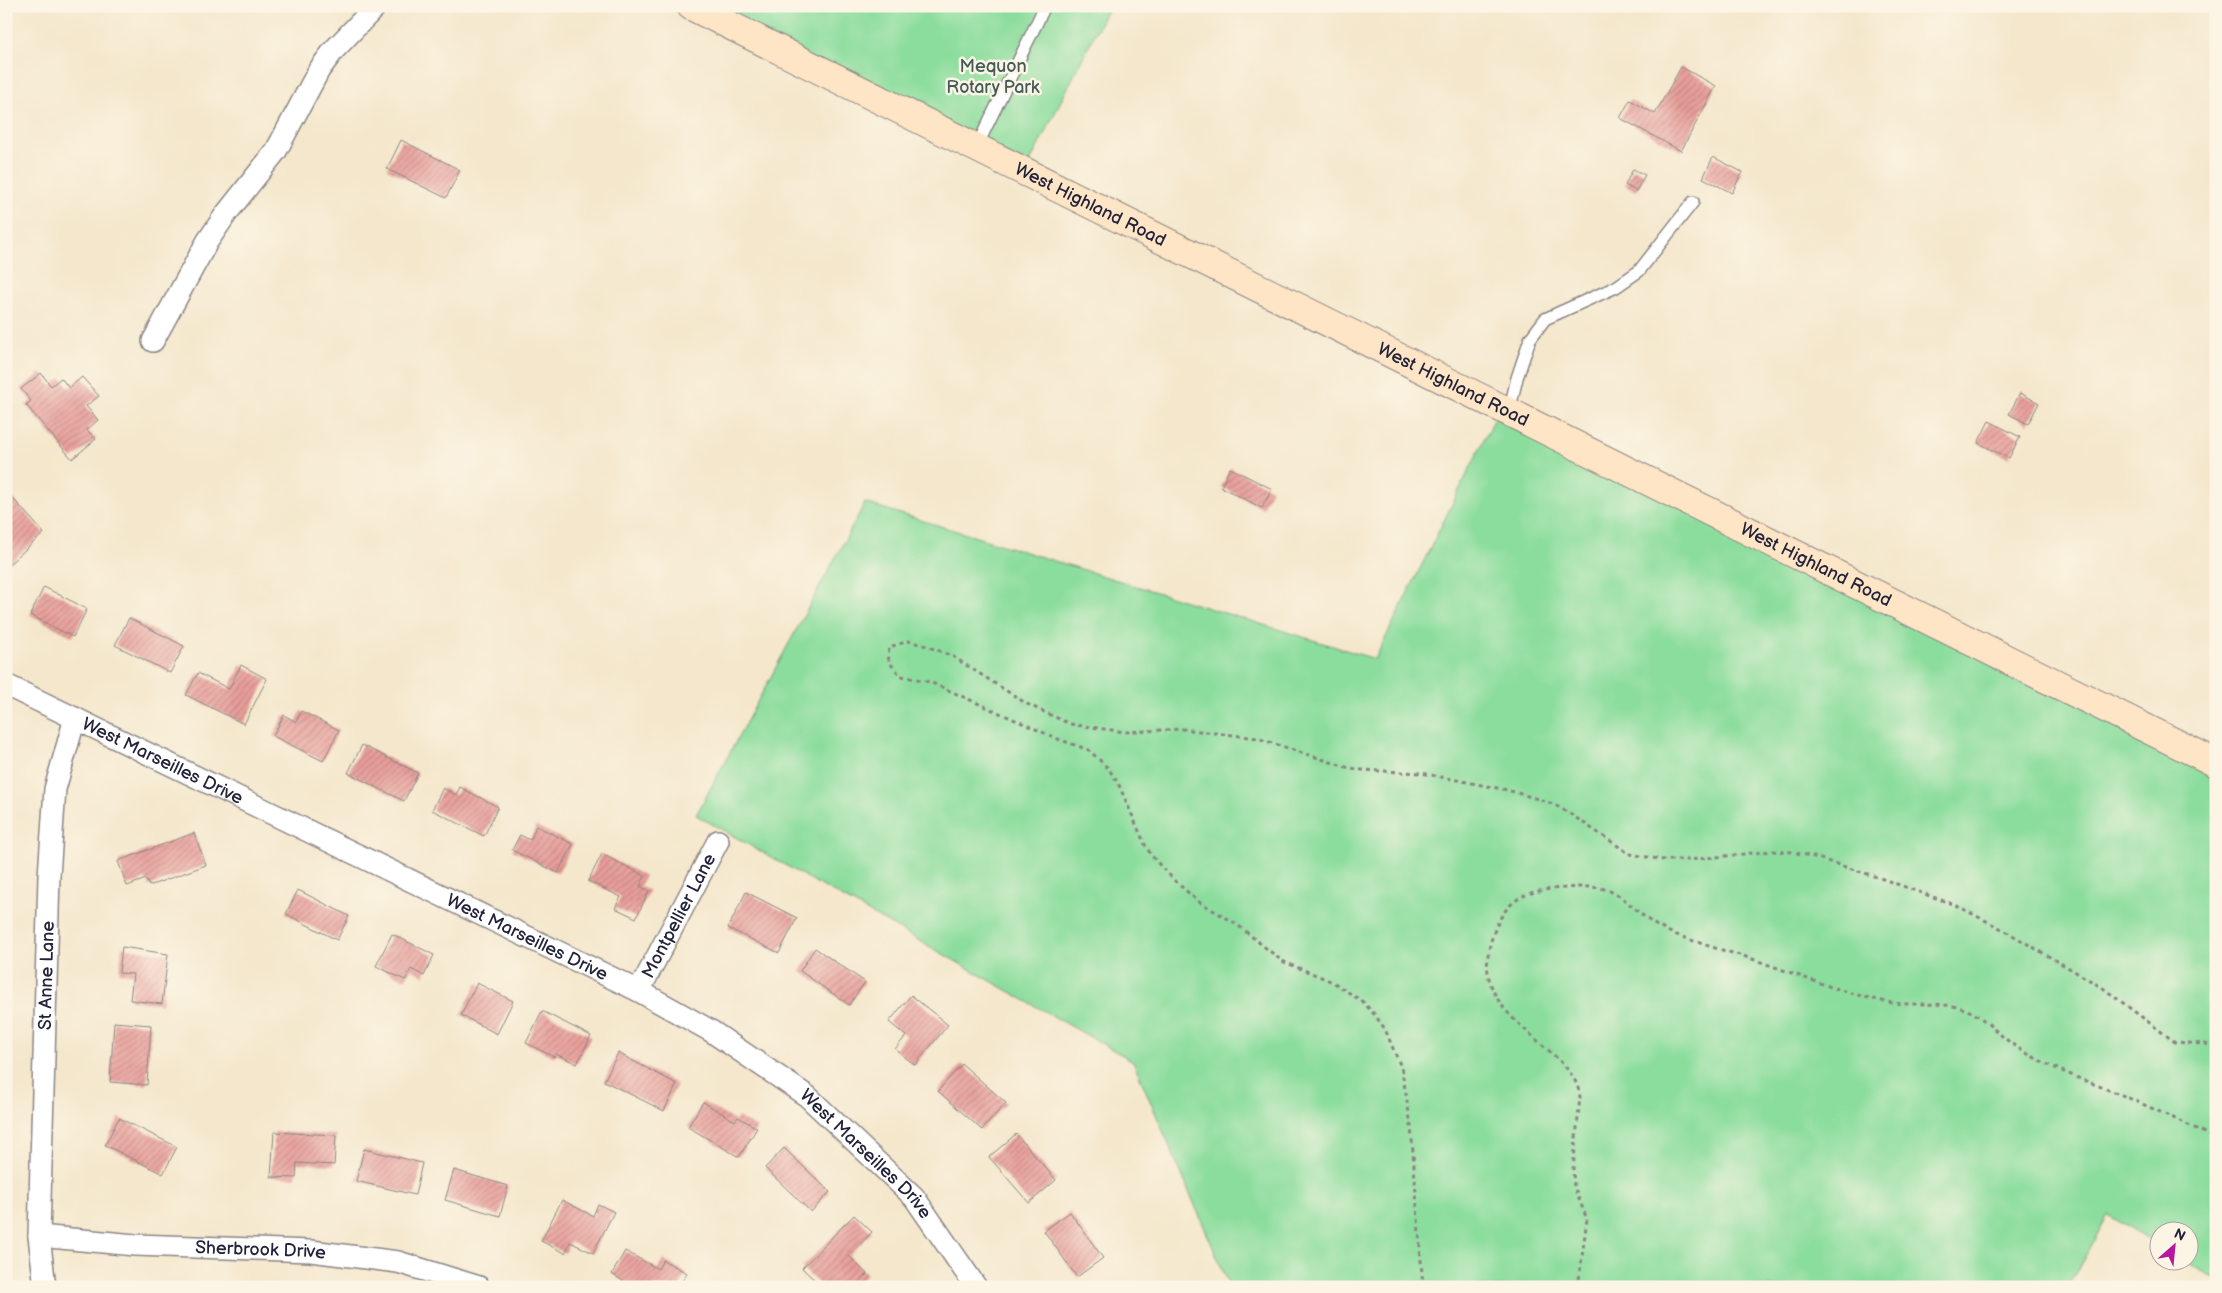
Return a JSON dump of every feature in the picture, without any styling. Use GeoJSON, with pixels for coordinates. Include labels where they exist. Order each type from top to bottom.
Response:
{"type":"FeatureCollection","features":[{"type":"Feature","properties":{"kind":"main road","name":"West Highland Road"},"geometry":{"type":"LineString","coordinates":[[691,6],[2216,763]]}},
{"type":"Feature","properties":{"kind":"street"},"geometry":{"type":"LineString","coordinates":[[153,342],[207,242],[226,214],[276,151],[319,70],[334,50],[376,6]]}},
{"type":"Feature","properties":{"kind":"street","name":"West Marseilles Drive"},"geometry":{"type":"LineString","coordinates":[[6,685],[640,991],[711,1031],[807,1096],[914,1197],[976,1287]]}},
{"type":"Feature","properties":{"kind":"street","name":"St Anne Lane"},"geometry":{"type":"LineString","coordinates":[[45,1287],[39,1236],[49,876],[55,789],[75,718]]}},
{"type":"Feature","properties":{"kind":"street","name":"Montpellier Lane"},"geometry":{"type":"LineString","coordinates":[[640,991],[718,841]]}},
{"type":"Feature","properties":{"kind":"street","name":"Sherbrook Drive"},"geometry":{"type":"LineString","coordinates":[[39,1236],[135,1245],[311,1251],[398,1262],[479,1287]]}},
{"type":"Feature","properties":{"kind":"lane"},"geometry":{"type":"LineString","coordinates":[[976,148],[1045,6]]}},
{"type":"Feature","properties":{"kind":"lane"},"geometry":{"type":"LineString","coordinates":[[1509,412],[1517,378],[1530,339],[1545,319],[1616,287],[1640,271],[1694,202]]}},
{"type":"Feature","properties":{"kind":"path"},"geometry":{"type":"LineString","coordinates":[[1423,1287],[1410,1126],[1405,1088],[1401,1068],[1388,1038],[1375,1015],[1363,1002],[1332,982],[1282,960],[1235,923],[1199,902],[1175,882],[1154,860],[1146,847],[1118,783],[1108,768],[1089,750],[1058,739],[930,682],[901,676],[888,662],[890,647],[908,641],[952,656],[1027,704],[1070,724],[1125,732],[1183,729],[1257,738],[1346,768],[1421,773],[1530,797],[1553,804],[1630,854],[1643,857],[1688,860],[1772,851],[1802,854],[1832,862],[1955,905],[2002,929],[2103,988],[2175,1042],[2216,1045]]}},
{"type":"Feature","properties":{"kind":"path"},"geometry":{"type":"LineString","coordinates":[[1578,1287],[1587,1219],[1574,1187],[1573,1169],[1580,1097],[1579,1088],[1569,1070],[1507,1011],[1493,993],[1487,972],[1489,950],[1500,919],[1510,906],[1531,891],[1576,887],[1601,888],[1620,896],[1652,924],[1669,932],[1756,960],[1815,983],[1908,1006],[1945,1005],[1964,1009],[1975,1014],[2010,1043],[2042,1062],[2129,1098],[2216,1139]]}},
{"type":"Feature","properties":{"kind":"green space","name":"Mequon Rotary Park"},"geometry":{"type":"Polygon","coordinates":[[[692,6],[1109,6],[1025,172],[692,6]]]}},
{"type":"Feature","properties":{"kind":"green space"},"geometry":{"type":"Polygon","coordinates":[[[1495,418],[2216,763],[2216,1279],[2200,1270],[2200,1220],[2150,1220],[2150,1240],[2108,1215],[2068,1287],[1230,1287],[1133,1061],[696,815],[865,503],[1375,659],[1495,418]]]}},
{"type":"Feature","properties":{"kind":"building"},"geometry":{"type":"Polygon","coordinates":[[[1681,67],[1716,86],[1681,151],[1620,118],[1630,100],[1655,114],[1681,67]]]}},
{"type":"Feature","properties":{"kind":"building"},"geometry":{"type":"Polygon","coordinates":[[[401,140],[460,170],[446,198],[387,169],[401,140]]]}},
{"type":"Feature","properties":{"kind":"building"},"geometry":{"type":"Polygon","coordinates":[[[1713,157],[1742,172],[1732,193],[1703,178],[1713,157]]]}},
{"type":"Feature","properties":{"kind":"building"},"geometry":{"type":"Polygon","coordinates":[[[1633,169],[1645,175],[1636,191],[1625,185],[1633,169]]]}},
{"type":"Feature","properties":{"kind":"building"},"geometry":{"type":"Polygon","coordinates":[[[41,373],[51,386],[61,378],[69,388],[82,377],[99,396],[86,406],[98,420],[87,430],[96,439],[72,459],[26,405],[31,401],[21,389],[41,373]]]}},
{"type":"Feature","properties":{"kind":"building"},"geometry":{"type":"Polygon","coordinates":[[[2020,393],[2039,403],[2028,424],[2009,414],[2020,393]]]}},
{"type":"Feature","properties":{"kind":"building"},"geometry":{"type":"Polygon","coordinates":[[[1989,421],[2020,437],[2009,458],[1978,443],[1989,421]]]}},
{"type":"Feature","properties":{"kind":"building"},"geometry":{"type":"Polygon","coordinates":[[[1230,468],[1272,489],[1262,508],[1221,487],[1230,468]]]}},
{"type":"Feature","properties":{"kind":"building"},"geometry":{"type":"Polygon","coordinates":[[[8,493],[44,533],[8,565],[6,494],[8,493]]]}},
{"type":"Feature","properties":{"kind":"building"},"geometry":{"type":"Polygon","coordinates":[[[44,587],[87,609],[73,637],[30,615],[44,587]]]}},
{"type":"Feature","properties":{"kind":"building"},"geometry":{"type":"Polygon","coordinates":[[[129,618],[184,646],[170,673],[115,645],[129,618]]]}},
{"type":"Feature","properties":{"kind":"building"},"geometry":{"type":"Polygon","coordinates":[[[241,665],[267,679],[244,724],[186,695],[198,673],[229,689],[241,665]]]}},
{"type":"Feature","properties":{"kind":"building"},"geometry":{"type":"Polygon","coordinates":[[[301,711],[339,730],[323,761],[273,736],[284,715],[296,722],[301,711]]]}},
{"type":"Feature","properties":{"kind":"building"},"geometry":{"type":"Polygon","coordinates":[[[362,745],[418,773],[404,801],[348,773],[362,745]]]}},
{"type":"Feature","properties":{"kind":"building"},"geometry":{"type":"Polygon","coordinates":[[[460,787],[498,807],[484,836],[432,810],[443,788],[456,795],[460,787]]]}},
{"type":"Feature","properties":{"kind":"building"},"geometry":{"type":"Polygon","coordinates":[[[536,826],[573,844],[558,873],[512,850],[520,835],[530,840],[536,826]]]}},
{"type":"Feature","properties":{"kind":"building"},"geometry":{"type":"Polygon","coordinates":[[[194,833],[206,865],[149,886],[146,879],[127,886],[118,861],[194,833]]]}},
{"type":"Feature","properties":{"kind":"building"},"geometry":{"type":"Polygon","coordinates":[[[602,854],[645,876],[640,886],[649,891],[636,918],[615,908],[621,897],[588,881],[602,854]]]}},
{"type":"Feature","properties":{"kind":"building"},"geometry":{"type":"Polygon","coordinates":[[[298,890],[349,916],[337,940],[286,914],[298,890]]]}},
{"type":"Feature","properties":{"kind":"building"},"geometry":{"type":"Polygon","coordinates":[[[746,892],[797,918],[779,953],[728,928],[746,892]]]}},
{"type":"Feature","properties":{"kind":"building"},"geometry":{"type":"Polygon","coordinates":[[[392,934],[434,955],[424,976],[411,969],[405,980],[376,966],[392,934]]]}},
{"type":"Feature","properties":{"kind":"building"},"geometry":{"type":"Polygon","coordinates":[[[122,947],[168,954],[162,1004],[130,1000],[133,974],[119,973],[122,947]]]}},
{"type":"Feature","properties":{"kind":"building"},"geometry":{"type":"Polygon","coordinates":[[[815,948],[865,982],[849,1005],[800,971],[815,948]]]}},
{"type":"Feature","properties":{"kind":"building"},"geometry":{"type":"Polygon","coordinates":[[[477,983],[513,1001],[497,1034],[461,1015],[477,983]]]}},
{"type":"Feature","properties":{"kind":"building"},"geometry":{"type":"Polygon","coordinates":[[[911,995],[948,1025],[915,1065],[895,1049],[906,1036],[889,1022],[911,995]]]}},
{"type":"Feature","properties":{"kind":"building"},"geometry":{"type":"Polygon","coordinates":[[[542,1011],[591,1036],[577,1064],[556,1054],[554,1057],[526,1043],[542,1011]]]}},
{"type":"Feature","properties":{"kind":"building"},"geometry":{"type":"Polygon","coordinates":[[[114,1022],[151,1025],[147,1085],[110,1082],[114,1022]]]}},
{"type":"Feature","properties":{"kind":"building"},"geometry":{"type":"Polygon","coordinates":[[[618,1053],[677,1084],[664,1111],[604,1081],[618,1053]]]}},
{"type":"Feature","properties":{"kind":"building"},"geometry":{"type":"Polygon","coordinates":[[[962,1064],[1006,1103],[982,1130],[938,1091],[962,1064]]]}},
{"type":"Feature","properties":{"kind":"building"},"geometry":{"type":"Polygon","coordinates":[[[703,1102],[735,1121],[738,1117],[757,1128],[739,1157],[688,1127],[703,1102]]]}},
{"type":"Feature","properties":{"kind":"building"},"geometry":{"type":"Polygon","coordinates":[[[119,1118],[177,1147],[163,1174],[105,1145],[119,1118]]]}},
{"type":"Feature","properties":{"kind":"building"},"geometry":{"type":"Polygon","coordinates":[[[274,1132],[336,1135],[334,1165],[297,1163],[296,1178],[271,1177],[274,1132]]]}},
{"type":"Feature","properties":{"kind":"building"},"geometry":{"type":"Polygon","coordinates":[[[1016,1134],[1056,1180],[1029,1203],[989,1157],[1016,1134]]]}},
{"type":"Feature","properties":{"kind":"building"},"geometry":{"type":"Polygon","coordinates":[[[784,1148],[830,1192],[811,1212],[765,1168],[784,1148]]]}},
{"type":"Feature","properties":{"kind":"building"},"geometry":{"type":"Polygon","coordinates":[[[364,1149],[422,1163],[415,1195],[356,1181],[364,1149]]]}},
{"type":"Feature","properties":{"kind":"building"},"geometry":{"type":"Polygon","coordinates":[[[454,1170],[508,1186],[500,1216],[445,1200],[454,1170]]]}},
{"type":"Feature","properties":{"kind":"building"},"geometry":{"type":"Polygon","coordinates":[[[562,1200],[593,1216],[598,1204],[614,1212],[593,1253],[570,1242],[565,1253],[541,1241],[562,1200]]]}},
{"type":"Feature","properties":{"kind":"building"},"geometry":{"type":"Polygon","coordinates":[[[1070,1212],[1103,1258],[1077,1277],[1044,1231],[1070,1212]]]}},
{"type":"Feature","properties":{"kind":"building"},"geometry":{"type":"Polygon","coordinates":[[[854,1215],[872,1232],[849,1256],[867,1274],[854,1287],[822,1287],[802,1268],[854,1215]]]}},
{"type":"Feature","properties":{"kind":"building"},"geometry":{"type":"Polygon","coordinates":[[[625,1251],[658,1269],[663,1260],[687,1273],[679,1287],[633,1287],[612,1274],[625,1251]]]}}]}
